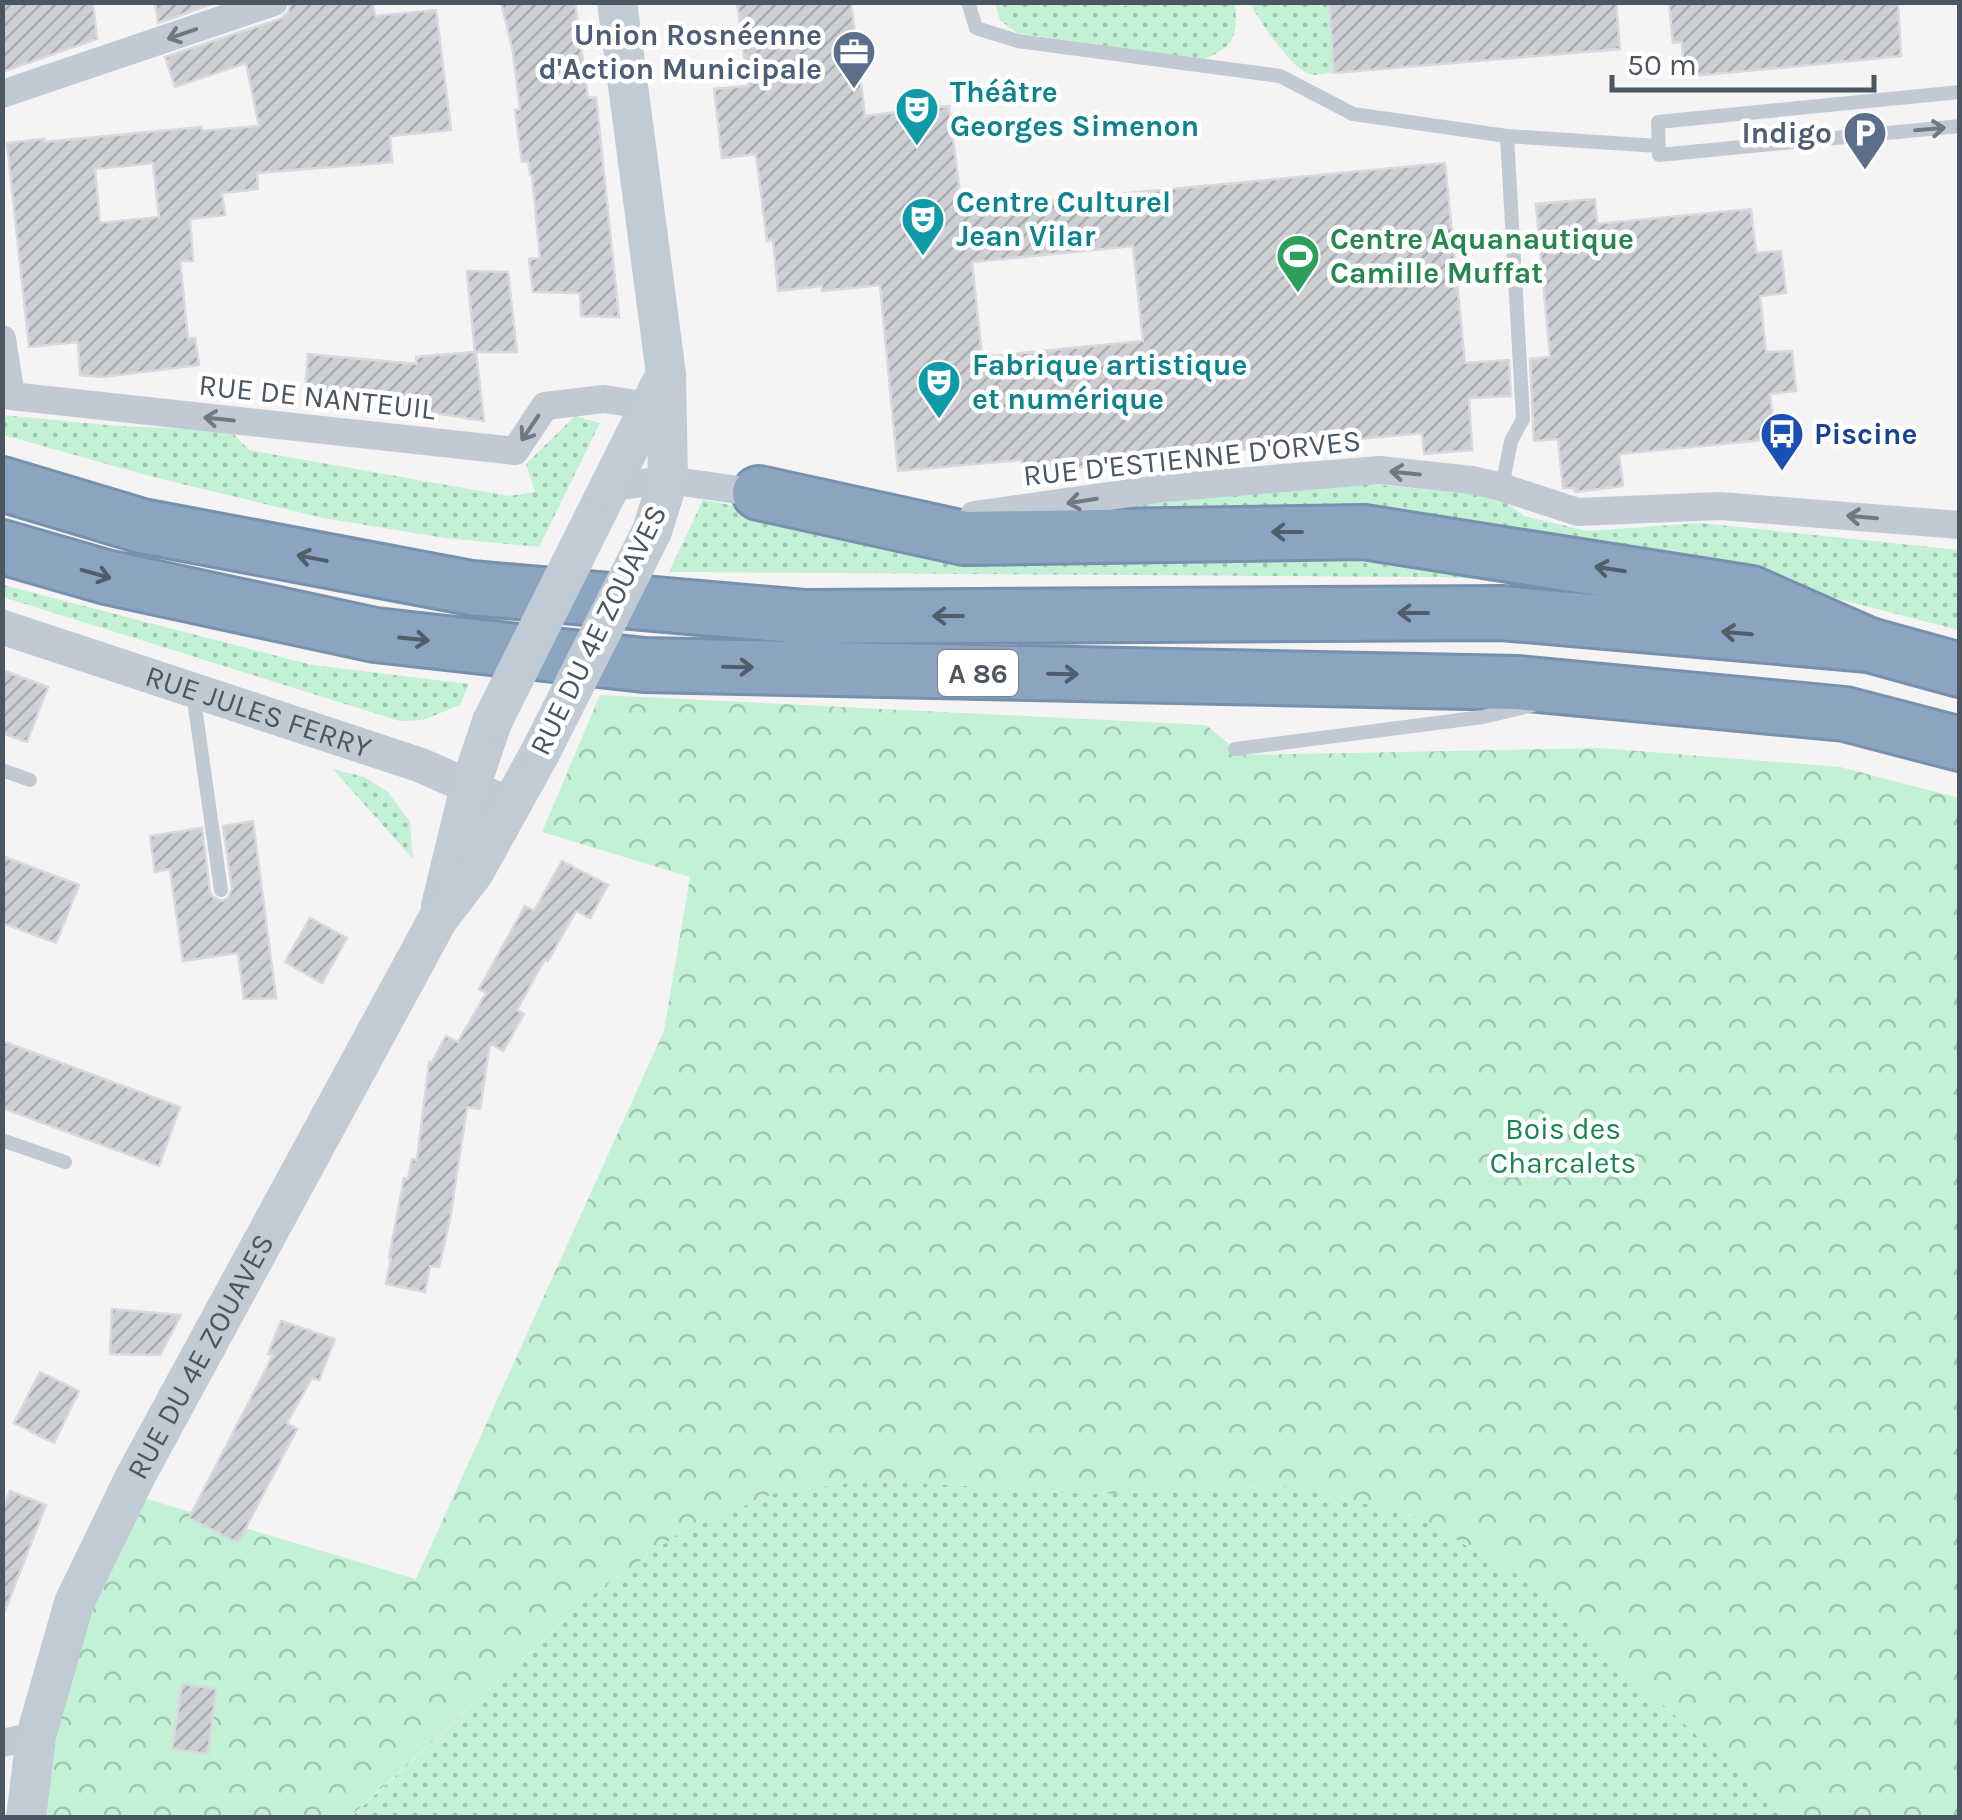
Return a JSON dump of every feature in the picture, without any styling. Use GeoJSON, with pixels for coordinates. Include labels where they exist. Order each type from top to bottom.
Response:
{"type":"FeatureCollection","features":[{"type":"Feature","properties":{"kind":"highway","name":"A 86"},"geometry":{"type":"LineString","coordinates":[[2,484],[142,526],[472,588],[824,617],[1501,612],[1869,645],[1960,670]]}},
{"type":"Feature","properties":{"kind":"highway"},"geometry":{"type":"LineString","coordinates":[[759,493],[964,538],[1364,532],[1751,593],[1869,645]]}},
{"type":"Feature","properties":{"kind":"highway","name":"A 86"},"geometry":{"type":"LineString","coordinates":[[2,547],[106,578],[375,635],[644,665],[1518,683],[1845,714],[1960,744]]}},
{"type":"Feature","properties":{"kind":"main road","name":"RUE DU 4E ZOUAVES"},"geometry":{"type":"LineString","coordinates":[[26,1818],[19,1740],[74,1603],[127,1493],[438,920],[474,872],[541,752],[652,531],[668,480],[618,2]]}},
{"type":"Feature","properties":{"kind":"main road","name":"RUE DU 4E ZOUAVES"},"geometry":{"type":"LineString","coordinates":[[438,920],[470,787],[492,722],[658,390]]}},
{"type":"Feature","properties":{"kind":"street"},"geometry":{"type":"LineString","coordinates":[[2,94],[274,2]]}},
{"type":"Feature","properties":{"kind":"street","name":"RUE DE NANTEUIL"},"geometry":{"type":"LineString","coordinates":[[2,338],[7,396],[515,451],[545,406],[658,390]]}},
{"type":"Feature","properties":{"kind":"street","name":"RUE D'ESTIENNE D'ORVES"},"geometry":{"type":"LineString","coordinates":[[601,504],[668,480],[974,515],[1165,488],[1379,470],[1472,480],[1578,512],[1720,506],[1960,524]]}},
{"type":"Feature","properties":{"kind":"street","name":"RUE JULES FERRY"},"geometry":{"type":"LineString","coordinates":[[2,628],[420,765],[511,805]]}},
{"type":"Feature","properties":{"kind":"lane"},"geometry":{"type":"LineString","coordinates":[[968,2],[976,28],[1018,41],[1280,76],[1353,114],[1507,136],[1658,146]]}},
{"type":"Feature","properties":{"kind":"lane"},"geometry":{"type":"LineString","coordinates":[[1960,92],[1658,122],[1658,146],[1659,155],[1960,126]]}},
{"type":"Feature","properties":{"kind":"lane"},"geometry":{"type":"LineString","coordinates":[[1502,487],[1511,441],[1522,420],[1507,136]]}},
{"type":"Feature","properties":{"kind":"lane"},"geometry":{"type":"LineString","coordinates":[[1235,749],[1484,717],[1597,689]]}},
{"type":"Feature","properties":{"kind":"lane"},"geometry":{"type":"LineString","coordinates":[[192,690],[222,890]]}},
{"type":"Feature","properties":{"kind":"lane"},"geometry":{"type":"LineString","coordinates":[[2,770],[30,780]]}},
{"type":"Feature","properties":{"kind":"lane"},"geometry":{"type":"LineString","coordinates":[[2,1140],[65,1162]]}},
{"type":"Feature","properties":{"kind":"green space"},"geometry":{"type":"Polygon","coordinates":[[[1119,2],[1121,6],[1235,3],[1235,32],[1228,45],[1202,60],[1017,33],[1000,20],[995,3],[1119,2]]]}},
{"type":"Feature","properties":{"kind":"green space"},"geometry":{"type":"Polygon","coordinates":[[[1250,3],[1329,3],[1334,73],[1312,75],[1293,63],[1250,3]]]}},
{"type":"Feature","properties":{"kind":"green space"},"geometry":{"type":"Polygon","coordinates":[[[2,415],[231,431],[249,450],[509,496],[535,492],[526,464],[575,416],[600,423],[539,547],[445,538],[323,518],[157,478],[3,435],[2,415]]]}},
{"type":"Feature","properties":{"kind":"green space"},"geometry":{"type":"Polygon","coordinates":[[[1370,484],[1497,496],[1524,516],[1587,531],[1700,523],[1959,550],[1959,630],[1643,549],[1408,516],[1278,505],[1166,506],[1064,528],[1065,517],[1170,497],[1370,484]]]}},
{"type":"Feature","properties":{"kind":"green space"},"geometry":{"type":"Polygon","coordinates":[[[703,500],[833,524],[1369,548],[1533,582],[1443,577],[669,572],[703,500]]]}},
{"type":"Feature","properties":{"kind":"green space"},"geometry":{"type":"Polygon","coordinates":[[[3,585],[312,665],[469,684],[460,705],[423,720],[400,721],[3,597],[3,585]]]}},
{"type":"Feature","properties":{"kind":"green space","name":"Bois des Charcalets"},"geometry":{"type":"Polygon","coordinates":[[[600,695],[1206,725],[1242,755],[1600,748],[1840,767],[1959,798],[1959,1817],[1786,1817],[1526,1579],[1412,1515],[1291,1486],[1100,1494],[870,1480],[776,1493],[682,1531],[591,1596],[350,1817],[26,1818],[127,1493],[416,1579],[664,1031],[690,877],[542,832],[600,695]]]}},
{"type":"Feature","properties":{"kind":"green space"},"geometry":{"type":"Polygon","coordinates":[[[333,769],[364,777],[388,792],[410,822],[413,859],[333,769]]]}},
{"type":"Feature","properties":{"kind":"green space"},"geometry":{"type":"Polygon","coordinates":[[[870,1480],[1100,1494],[1291,1486],[1412,1515],[1526,1579],[1786,1817],[350,1818],[591,1596],[682,1531],[776,1493],[870,1480]]]}},
{"type":"Feature","properties":{"kind":"building"},"geometry":{"type":"Polygon","coordinates":[[[2,2],[93,2],[97,39],[2,72],[2,2]]]}},
{"type":"Feature","properties":{"kind":"building"},"geometry":{"type":"Polygon","coordinates":[[[155,2],[218,2],[158,23],[155,2]]]}},
{"type":"Feature","properties":{"kind":"building"},"geometry":{"type":"Polygon","coordinates":[[[291,2],[373,2],[375,16],[436,10],[451,130],[390,136],[392,162],[257,173],[258,189],[222,193],[225,215],[190,219],[193,261],[180,261],[188,339],[195,338],[199,365],[102,377],[80,375],[78,342],[29,347],[7,143],[259,126],[246,63],[175,87],[165,57],[288,13],[291,2]],[[153,163],[95,169],[100,223],[159,217],[153,163]]]}},
{"type":"Feature","properties":{"kind":"building"},"geometry":{"type":"Polygon","coordinates":[[[501,2],[575,2],[588,98],[596,97],[619,317],[581,316],[580,293],[533,292],[529,259],[540,258],[532,175],[528,161],[522,162],[513,52],[501,2]]]}},
{"type":"Feature","properties":{"kind":"building"},"geometry":{"type":"Polygon","coordinates":[[[737,2],[851,2],[865,116],[949,106],[962,209],[1445,163],[1465,363],[1509,360],[1511,396],[1469,398],[1472,450],[1424,454],[1422,433],[1023,474],[1022,460],[898,471],[880,285],[778,291],[773,240],[767,241],[756,154],[722,158],[714,89],[748,86],[737,2]],[[1133,246],[972,262],[982,357],[1143,341],[1133,246]]]}},
{"type":"Feature","properties":{"kind":"building"},"geometry":{"type":"Polygon","coordinates":[[[1329,2],[1616,2],[1620,49],[1334,73],[1329,2]]]}},
{"type":"Feature","properties":{"kind":"building"},"geometry":{"type":"Polygon","coordinates":[[[1669,2],[1898,2],[1901,56],[1684,77],[1682,42],[1673,43],[1669,2]]]}},
{"type":"Feature","properties":{"kind":"building"},"geometry":{"type":"Polygon","coordinates":[[[1595,199],[1597,224],[1751,209],[1756,253],[1781,251],[1786,293],[1760,296],[1766,352],[1792,351],[1796,391],[1770,394],[1775,439],[1619,454],[1623,486],[1575,492],[1574,488],[1563,488],[1558,439],[1534,441],[1530,359],[1550,357],[1536,204],[1595,199]]]}},
{"type":"Feature","properties":{"kind":"building"},"geometry":{"type":"Polygon","coordinates":[[[467,271],[508,272],[517,352],[476,352],[484,421],[305,394],[308,354],[417,364],[416,357],[475,352],[467,271]]]}},
{"type":"Feature","properties":{"kind":"building"},"geometry":{"type":"Polygon","coordinates":[[[2,670],[48,687],[27,742],[2,733],[2,670]]]}},
{"type":"Feature","properties":{"kind":"building"},"geometry":{"type":"Polygon","coordinates":[[[253,821],[276,998],[244,999],[238,953],[183,961],[170,869],[155,872],[150,836],[202,828],[210,892],[222,901],[232,889],[223,826],[253,821]]]}},
{"type":"Feature","properties":{"kind":"building"},"geometry":{"type":"Polygon","coordinates":[[[2,856],[79,885],[56,943],[2,923],[2,856]]]}},
{"type":"Feature","properties":{"kind":"building"},"geometry":{"type":"Polygon","coordinates":[[[562,861],[608,885],[590,918],[576,911],[548,961],[545,959],[517,1010],[524,1014],[503,1051],[490,1043],[480,1109],[467,1107],[439,1267],[430,1266],[425,1292],[386,1284],[404,1178],[408,1179],[412,1159],[417,1160],[429,1062],[446,1036],[458,1042],[486,993],[479,989],[525,906],[534,911],[562,861]]]}},
{"type":"Feature","properties":{"kind":"building"},"geometry":{"type":"Polygon","coordinates":[[[310,918],[347,938],[322,983],[285,962],[310,918]]]}},
{"type":"Feature","properties":{"kind":"building"},"geometry":{"type":"Polygon","coordinates":[[[2,1041],[180,1107],[159,1166],[2,1108],[2,1041]]]}},
{"type":"Feature","properties":{"kind":"building"},"geometry":{"type":"Polygon","coordinates":[[[112,1309],[181,1315],[160,1355],[110,1354],[112,1309]]]}},
{"type":"Feature","properties":{"kind":"building"},"geometry":{"type":"Polygon","coordinates":[[[281,1321],[335,1339],[319,1380],[312,1378],[287,1423],[297,1429],[238,1543],[189,1518],[273,1355],[268,1354],[281,1321]]]}},
{"type":"Feature","properties":{"kind":"building"},"geometry":{"type":"Polygon","coordinates":[[[40,1372],[79,1391],[54,1443],[14,1423],[40,1372]]]}},
{"type":"Feature","properties":{"kind":"building"},"geometry":{"type":"Polygon","coordinates":[[[10,1491],[46,1505],[2,1613],[2,1510],[10,1491]]]}},
{"type":"Feature","properties":{"kind":"building"},"geometry":{"type":"Polygon","coordinates":[[[182,1684],[216,1689],[208,1754],[172,1749],[182,1684]]]}},
{"type":"Feature","properties":{"kind":"place","name":"Union Rosnéenne d'Action Municipale"},"geometry":{"type":"Point","coordinates":[854,90]}},
{"type":"Feature","properties":{"kind":"place","name":"Théâtre Georges Simenon"},"geometry":{"type":"Point","coordinates":[917,147]}},
{"type":"Feature","properties":{"kind":"place","name":"Indigo"},"geometry":{"type":"Point","coordinates":[1865,171]}},
{"type":"Feature","properties":{"kind":"place","name":"Centre Culturel Jean Vilar"},"geometry":{"type":"Point","coordinates":[923,257]}},
{"type":"Feature","properties":{"kind":"place","name":"Centre Aquanautique Camille Muffat"},"geometry":{"type":"Point","coordinates":[1298,294]}},
{"type":"Feature","properties":{"kind":"place","name":"Fabrique artistique et numérique"},"geometry":{"type":"Point","coordinates":[939,420]}},
{"type":"Feature","properties":{"kind":"place","name":"Piscine"},"geometry":{"type":"Point","coordinates":[1782,472]}}]}
